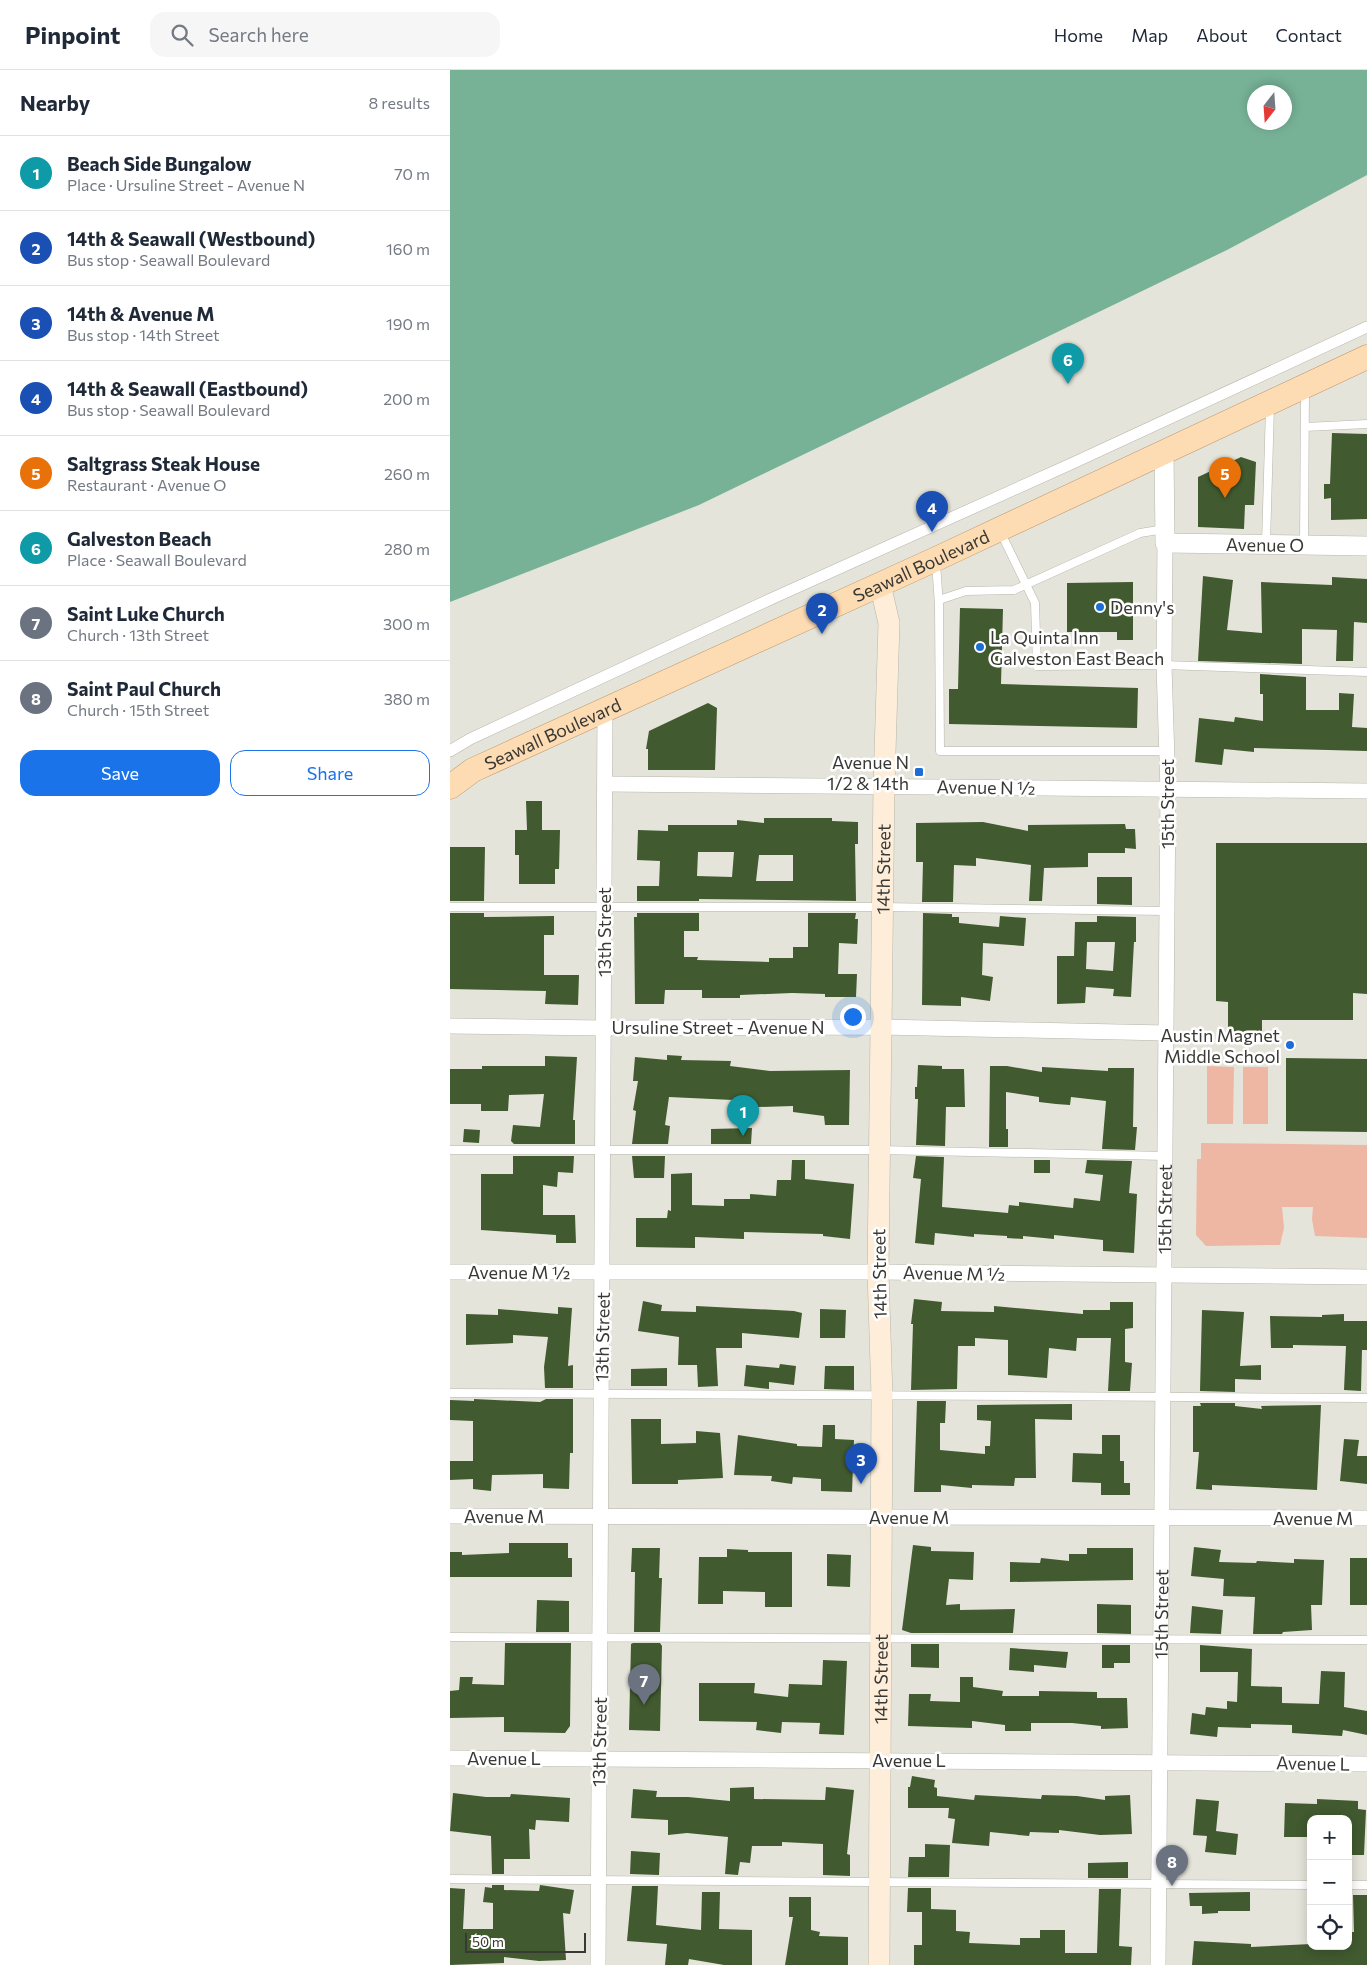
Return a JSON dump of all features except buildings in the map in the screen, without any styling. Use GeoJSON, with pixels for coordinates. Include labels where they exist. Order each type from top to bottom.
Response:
{"type":"FeatureCollection","features":[{"type":"Feature","properties":{"kind":"main road","name":"Seawall Boulevard"},"geometry":{"type":"LineString","coordinates":[[450,788],[473,770],[936,559],[1367,358]]}},
{"type":"Feature","properties":{"kind":"main road","name":"14th Street"},"geometry":{"type":"LineString","coordinates":[[879,1965],[878,1760],[882,1396],[878,1272],[884,785],[890,623],[880,584]]}},
{"type":"Feature","properties":{"kind":"street"},"geometry":{"type":"LineString","coordinates":[[450,751],[470,739],[773,598],[1073,463],[1367,327]]}},
{"type":"Feature","properties":{"kind":"street","name":"15th Street"},"geometry":{"type":"LineString","coordinates":[[1158,1965],[1168,791],[1164,665],[1164,452]]}},
{"type":"Feature","properties":{"kind":"street","name":"Avenue O"},"geometry":{"type":"LineString","coordinates":[[1165,536],[1266,544],[1367,546]]}},
{"type":"Feature","properties":{"kind":"street","name":"13th Street"},"geometry":{"type":"LineString","coordinates":[[598,1965],[605,709]]}},
{"type":"Feature","properties":{"kind":"street","name":"Avenue N ½"},"geometry":{"type":"LineString","coordinates":[[606,784],[884,785],[1168,791],[1367,791]]}},
{"type":"Feature","properties":{"kind":"street","name":"Ursuline Street - Avenue N"},"geometry":{"type":"LineString","coordinates":[[450,1026],[604,1028],[881,1026],[1166,1033]]}},
{"type":"Feature","properties":{"kind":"street","name":"Avenue M ½"},"geometry":{"type":"LineString","coordinates":[[450,1272],[878,1272],[1367,1277]]}},
{"type":"Feature","properties":{"kind":"street","name":"Avenue M"},"geometry":{"type":"LineString","coordinates":[[450,1516],[1367,1518]]}},
{"type":"Feature","properties":{"kind":"street","name":"Avenue L"},"geometry":{"type":"LineString","coordinates":[[450,1758],[1161,1761],[1367,1764]]}},
{"type":"Feature","properties":{"kind":"lane"},"geometry":{"type":"LineString","coordinates":[[1304,545],[1305,386]]}},
{"type":"Feature","properties":{"kind":"lane"},"geometry":{"type":"LineString","coordinates":[[1266,544],[1270,403]]}},
{"type":"Feature","properties":{"kind":"lane"},"geometry":{"type":"LineString","coordinates":[[1305,427],[1367,424]]}},
{"type":"Feature","properties":{"kind":"lane"},"geometry":{"type":"LineString","coordinates":[[1000,529],[1035,603],[1037,666],[1164,665],[1367,672]]}},
{"type":"Feature","properties":{"kind":"lane"},"geometry":{"type":"LineString","coordinates":[[939,600],[966,591],[1004,592],[1028,585],[1140,533],[1165,536]]}},
{"type":"Feature","properties":{"kind":"lane"},"geometry":{"type":"LineString","coordinates":[[936,559],[939,600],[940,750],[1167,751]]}},
{"type":"Feature","properties":{"kind":"lane"},"geometry":{"type":"LineString","coordinates":[[450,907],[882,907],[1167,911]]}},
{"type":"Feature","properties":{"kind":"lane"},"geometry":{"type":"LineString","coordinates":[[450,1150],[880,1150],[1166,1156]]}},
{"type":"Feature","properties":{"kind":"lane"},"geometry":{"type":"LineString","coordinates":[[450,1392],[1367,1398]]}},
{"type":"Feature","properties":{"kind":"lane"},"geometry":{"type":"LineString","coordinates":[[450,1637],[880,1640],[1160,1638],[1367,1640]]}},
{"type":"Feature","properties":{"kind":"lane"},"geometry":{"type":"LineString","coordinates":[[450,1879],[879,1884],[1307,1885]]}},
{"type":"Feature","properties":{"kind":"lane"},"geometry":{"type":"LineString","coordinates":[[1352,1885],[1367,1885]]}},
{"type":"Feature","properties":{"kind":"shaded area"},"geometry":{"type":"Polygon","coordinates":[[[450,70],[1367,70],[1367,175],[1227,250],[699,505],[450,602],[450,70]]]}},
{"type":"Feature","properties":{"kind":"shaded area"},"geometry":{"type":"Polygon","coordinates":[[[1207,1066],[1234,1067],[1233,1124],[1207,1124],[1207,1066]]]}},
{"type":"Feature","properties":{"kind":"shaded area"},"geometry":{"type":"Polygon","coordinates":[[[1243,1067],[1268,1067],[1268,1124],[1243,1124],[1243,1067]]]}},
{"type":"Feature","properties":{"kind":"shaded area"},"geometry":{"type":"Polygon","coordinates":[[[1201,1143],[1367,1145],[1367,1238],[1315,1236],[1312,1219],[1313,1207],[1282,1207],[1284,1228],[1280,1245],[1206,1246],[1196,1235],[1197,1159],[1201,1159],[1201,1143]]]}},
{"type":"Feature","properties":{"kind":"place","name":"Galveston Beach"},"geometry":{"type":"Point","coordinates":[1068,384]}},
{"type":"Feature","properties":{"kind":"place","name":"Saltgrass Steak House"},"geometry":{"type":"Point","coordinates":[1225,498]}},
{"type":"Feature","properties":{"kind":"place","name":"14th & Seawall (Eastbound)"},"geometry":{"type":"Point","coordinates":[932,532]}},
{"type":"Feature","properties":{"kind":"place","name":"Denny's"},"geometry":{"type":"Point","coordinates":[1100,607]}},
{"type":"Feature","properties":{"kind":"place","name":"14th & Seawall (Westbound)"},"geometry":{"type":"Point","coordinates":[822,634]}},
{"type":"Feature","properties":{"kind":"place","name":"La Quinta Inn Galveston East Beach"},"geometry":{"type":"Point","coordinates":[980,647]}},
{"type":"Feature","properties":{"kind":"place","name":"Avenue N 1/2 & 14th"},"geometry":{"type":"Point","coordinates":[919,772]}},
{"type":"Feature","properties":{"kind":"place","name":"Austin Magnet Middle School"},"geometry":{"type":"Point","coordinates":[1290,1045]}},
{"type":"Feature","properties":{"kind":"place","name":"Beach Side Bungalow"},"geometry":{"type":"Point","coordinates":[743,1136]}},
{"type":"Feature","properties":{"kind":"place","name":"14th & Avenue M"},"geometry":{"type":"Point","coordinates":[861,1484]}},
{"type":"Feature","properties":{"kind":"place","name":"Saint Luke Church"},"geometry":{"type":"Point","coordinates":[644,1705]}},
{"type":"Feature","properties":{"kind":"place","name":"Saint Paul Church"},"geometry":{"type":"Point","coordinates":[1172,1886]}}]}
